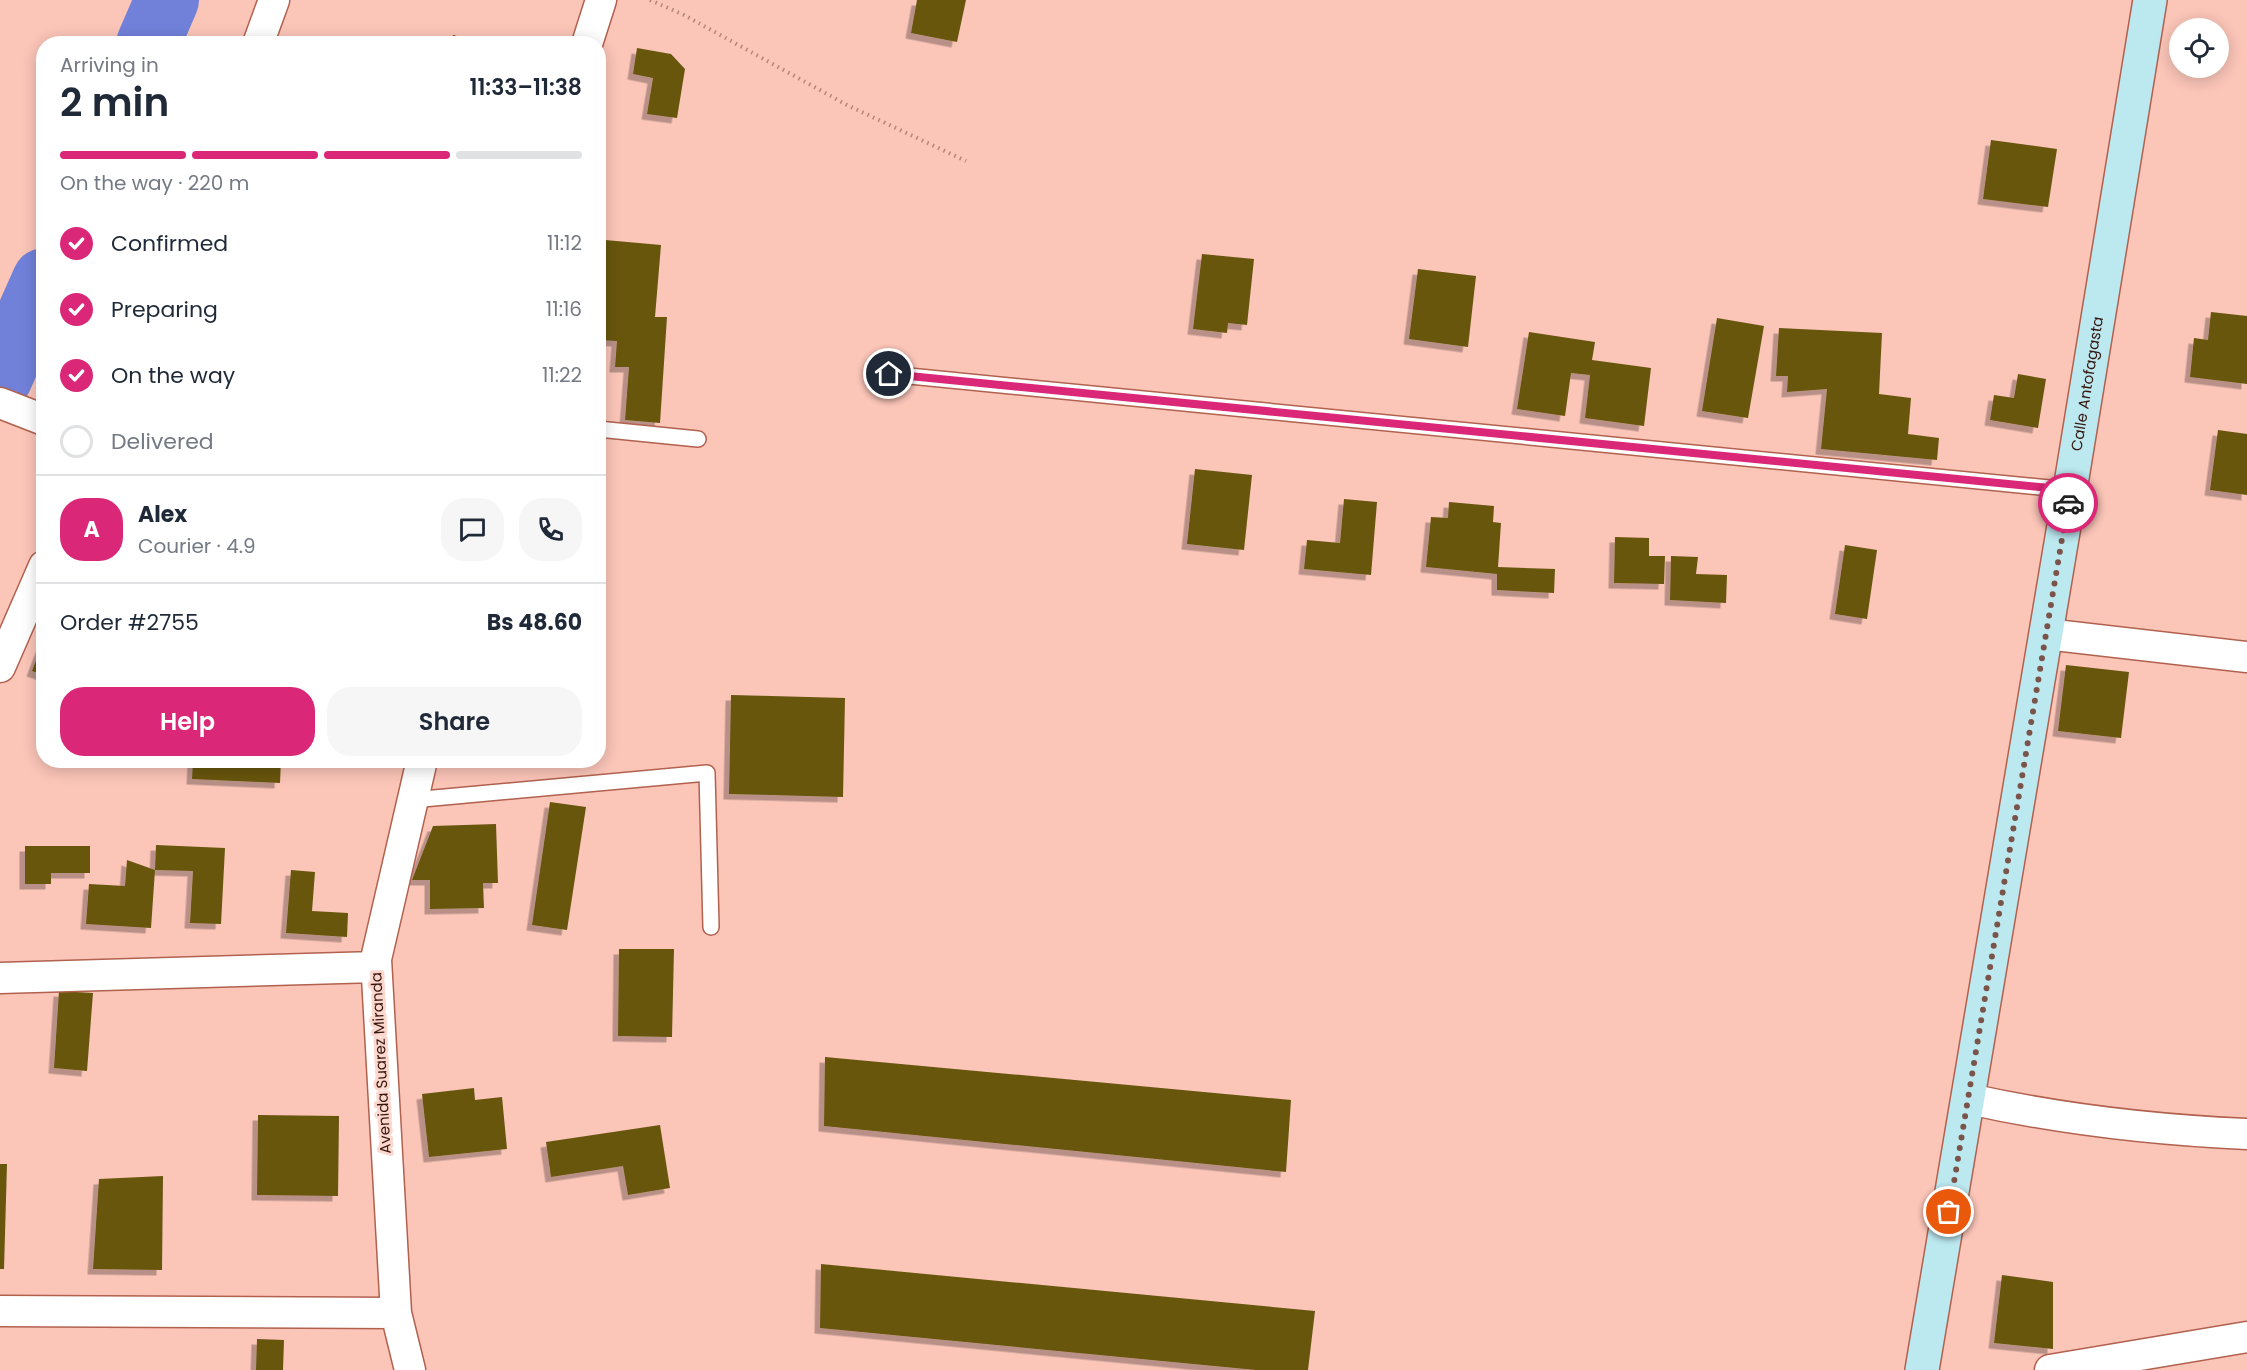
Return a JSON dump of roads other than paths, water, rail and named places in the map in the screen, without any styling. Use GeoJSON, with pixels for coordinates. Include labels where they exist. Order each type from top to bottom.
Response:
{"type":"FeatureCollection","features":[{"type":"Feature","properties":{"kind":"main road","name":"Calle Antofagasta"},"geometry":{"type":"LineString","coordinates":[[1922,1370],[1969,1099],[2150,0]]}},
{"type":"Feature","properties":{"kind":"street"},"geometry":{"type":"LineString","coordinates":[[261,36],[274,0]]}},
{"type":"Feature","properties":{"kind":"street"},"geometry":{"type":"LineString","coordinates":[[590,36],[601,0]]}},
{"type":"Feature","properties":{"kind":"street"},"geometry":{"type":"LineString","coordinates":[[0,667],[36,584]]}},
{"type":"Feature","properties":{"kind":"street"},"geometry":{"type":"LineString","coordinates":[[2046,634],[2247,657]]}},
{"type":"Feature","properties":{"kind":"street","name":"Avenida Suarez Miranda"},"geometry":{"type":"LineString","coordinates":[[410,1370],[396,1313],[376,959],[420,768]]}},
{"type":"Feature","properties":{"kind":"street"},"geometry":{"type":"LineString","coordinates":[[0,978],[376,967]]}},
{"type":"Feature","properties":{"kind":"street"},"geometry":{"type":"LineString","coordinates":[[1969,1099],[2031,1113],[2203,1132],[2247,1134]]}},
{"type":"Feature","properties":{"kind":"street"},"geometry":{"type":"LineString","coordinates":[[0,1311],[396,1313]]}},
{"type":"Feature","properties":{"kind":"street"},"geometry":{"type":"LineString","coordinates":[[2050,1370],[2247,1337]]}},
{"type":"Feature","properties":{"kind":"lane"},"geometry":{"type":"LineString","coordinates":[[889,374],[2070,490]]}},
{"type":"Feature","properties":{"kind":"lane"},"geometry":{"type":"LineString","coordinates":[[606,430],[698,439]]}},
{"type":"Feature","properties":{"kind":"lane"},"geometry":{"type":"LineString","coordinates":[[412,800],[707,773],[711,927]]}},
{"type":"Feature","properties":{"kind":"waterway"},"geometry":{"type":"LineString","coordinates":[[151,36],[167,0]]}},
{"type":"Feature","properties":{"kind":"waterway"},"geometry":{"type":"LineString","coordinates":[[0,379],[36,298]]}}]}
